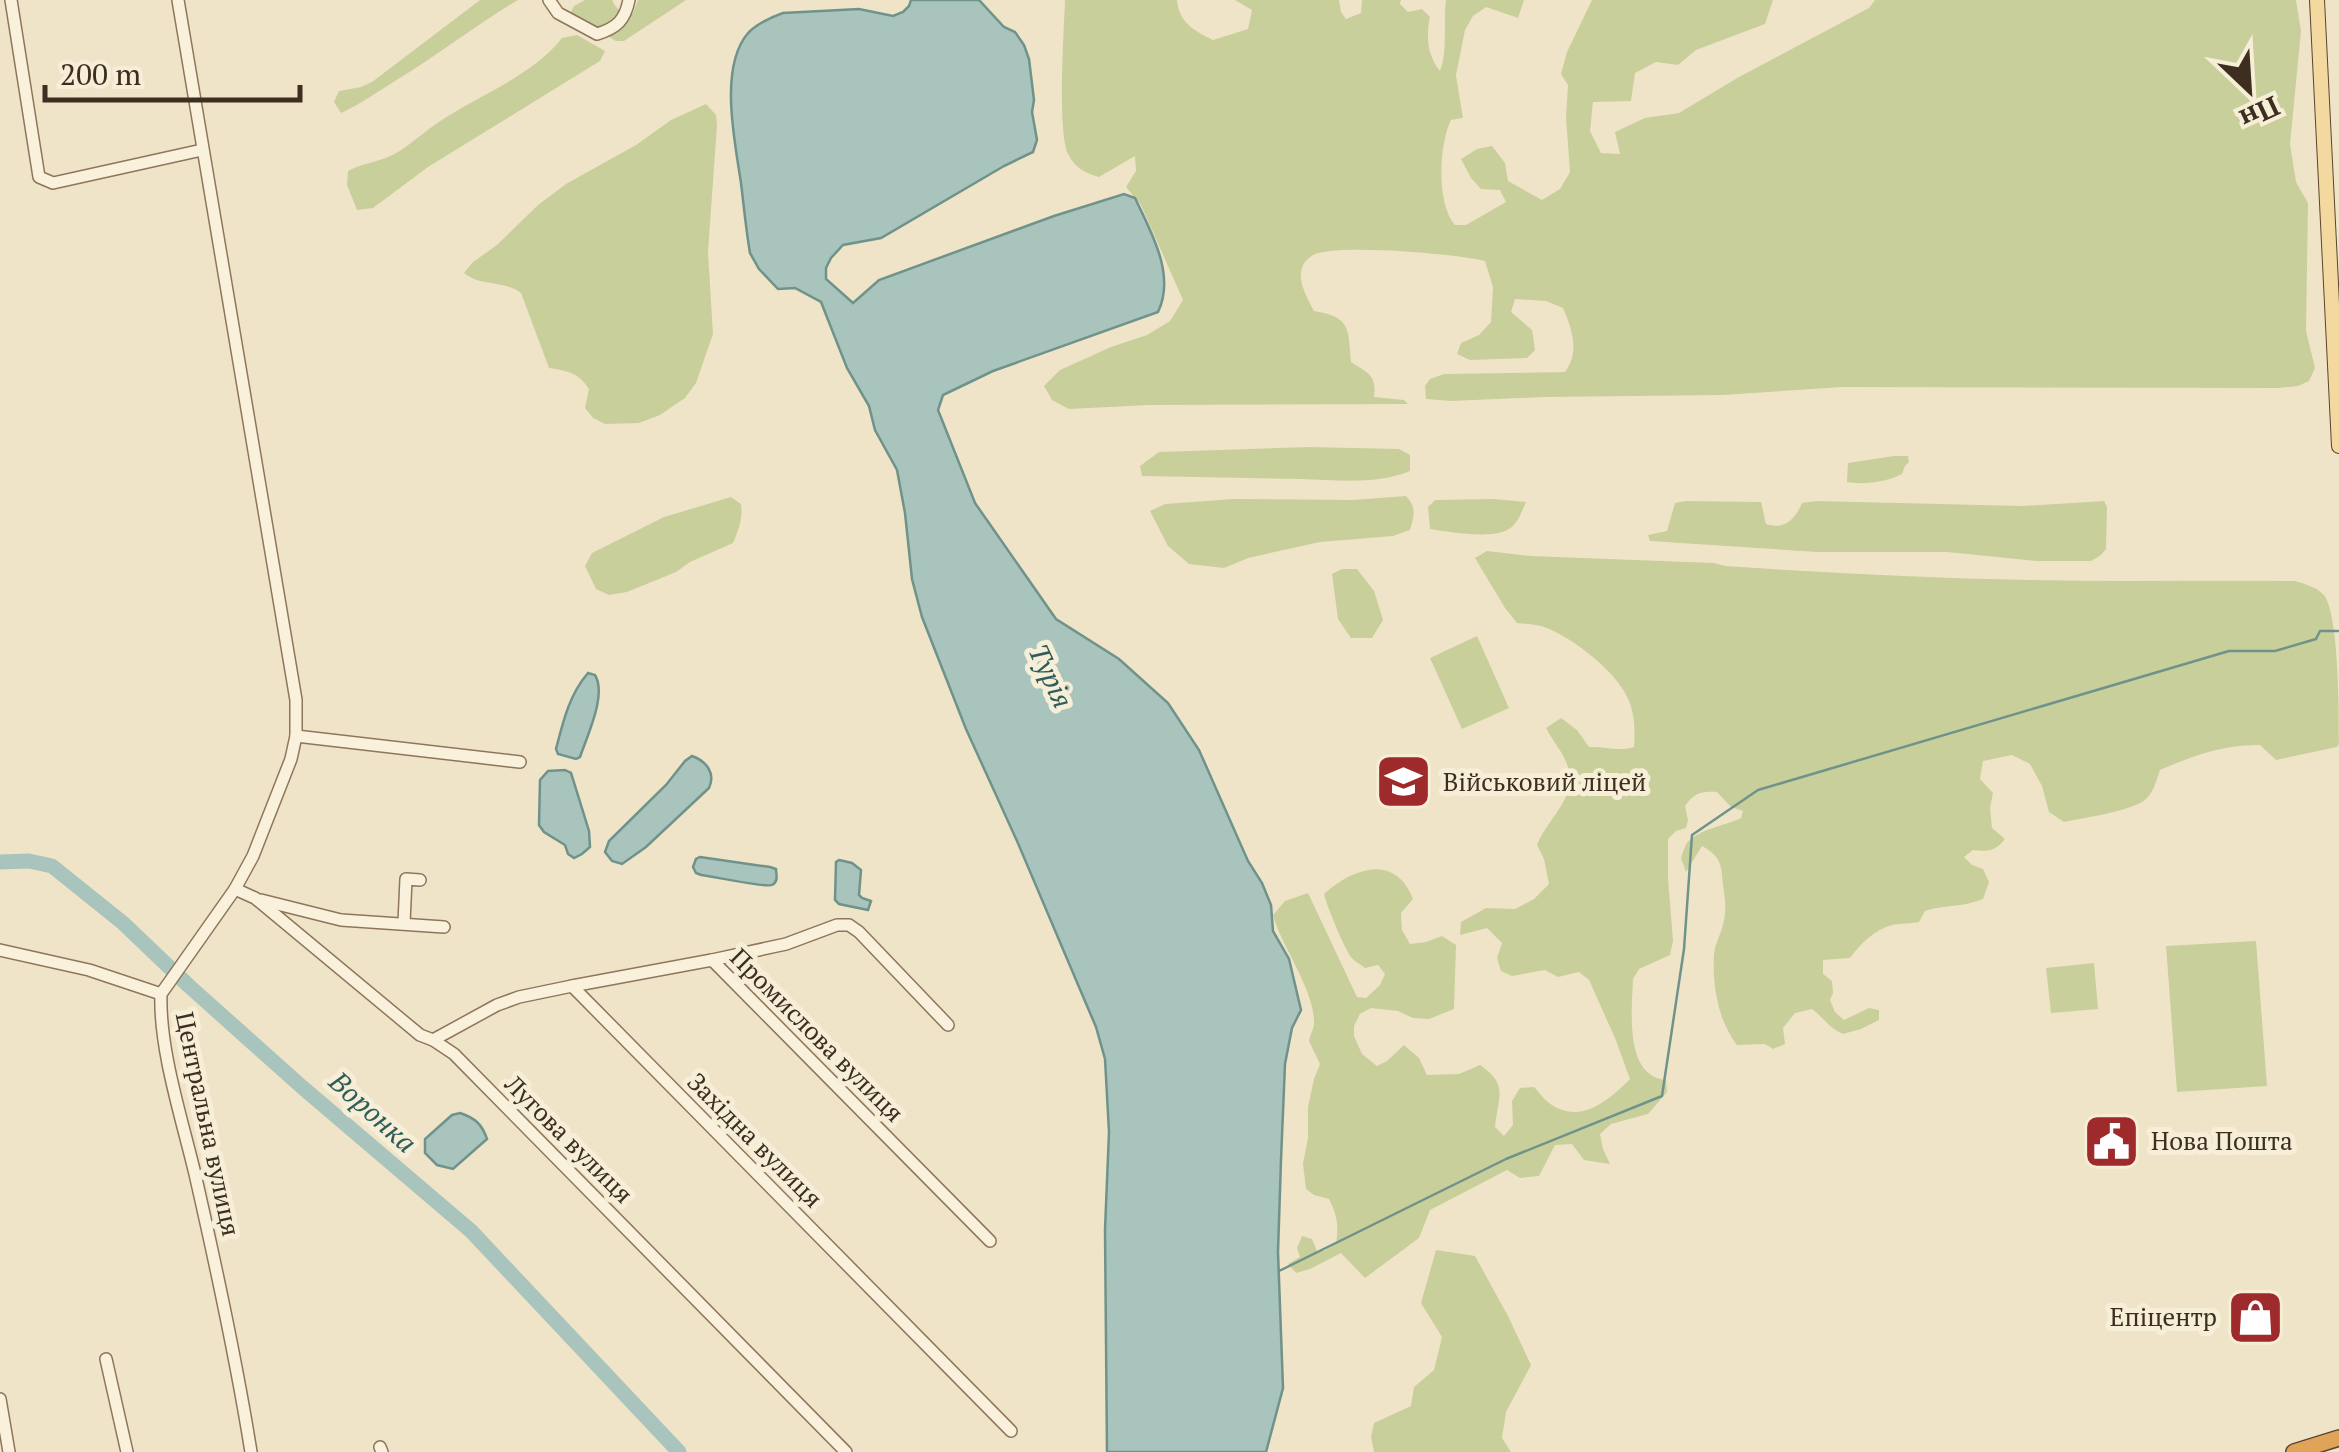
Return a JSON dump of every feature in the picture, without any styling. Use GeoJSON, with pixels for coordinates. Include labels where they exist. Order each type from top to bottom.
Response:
{"type":"FeatureCollection","features":[{"type":"Feature","properties":{"kind":"highway"},"geometry":{"type":"LineString","coordinates":[[2294,1452],[2339,1438]]}},
{"type":"Feature","properties":{"kind":"main road"},"geometry":{"type":"LineString","coordinates":[[2317,0],[2339,446]]}},
{"type":"Feature","properties":{"kind":"street"},"geometry":{"type":"LineString","coordinates":[[11,0],[39,178],[53,183],[202,150]]}},
{"type":"Feature","properties":{"kind":"street","name":"Центральна вулиця"},"geometry":{"type":"LineString","coordinates":[[178,0],[296,700],[296,736],[286,777],[253,856],[208,930],[160,994],[169,1065],[234,1350],[251,1452]]}},
{"type":"Feature","properties":{"kind":"street"},"geometry":{"type":"LineString","coordinates":[[549,0],[558,14],[598,34],[624,19],[629,0]]}},
{"type":"Feature","properties":{"kind":"street"},"geometry":{"type":"LineString","coordinates":[[296,736],[520,762]]}},
{"type":"Feature","properties":{"kind":"street"},"geometry":{"type":"LineString","coordinates":[[404,923],[406,879],[420,880]]}},
{"type":"Feature","properties":{"kind":"street","name":"Лугова вулиця"},"geometry":{"type":"LineString","coordinates":[[235,889],[254,898],[420,1035],[454,1054],[846,1452]]}},
{"type":"Feature","properties":{"kind":"street"},"geometry":{"type":"LineString","coordinates":[[254,898],[342,920],[444,928]]}},
{"type":"Feature","properties":{"kind":"street"},"geometry":{"type":"LineString","coordinates":[[712,960],[786,944],[849,924],[948,1025]]}},
{"type":"Feature","properties":{"kind":"street"},"geometry":{"type":"LineString","coordinates":[[0,950],[90,970],[160,994]]}},
{"type":"Feature","properties":{"kind":"street","name":"Промислова вулиця"},"geometry":{"type":"LineString","coordinates":[[572,986],[712,960],[990,1242]]}},
{"type":"Feature","properties":{"kind":"street"},"geometry":{"type":"LineString","coordinates":[[434,1040],[518,997],[572,986]]}},
{"type":"Feature","properties":{"kind":"street","name":"Західна вулиця"},"geometry":{"type":"LineString","coordinates":[[572,986],[1011,1431]]}},
{"type":"Feature","properties":{"kind":"street"},"geometry":{"type":"LineString","coordinates":[[106,1359],[127,1452]]}},
{"type":"Feature","properties":{"kind":"street"},"geometry":{"type":"LineString","coordinates":[[0,1399],[9,1452]]}},
{"type":"Feature","properties":{"kind":"green space"},"geometry":{"type":"Polygon","coordinates":[[[480,0],[518,0],[341,113],[334,102],[339,91],[372,82],[480,0]]]}},
{"type":"Feature","properties":{"kind":"green space"},"geometry":{"type":"Polygon","coordinates":[[[585,0],[612,0],[620,11],[629,14],[638,0],[686,0],[624,41],[616,41],[572,16],[574,6],[585,0]]]}},
{"type":"Feature","properties":{"kind":"green space"},"geometry":{"type":"Polygon","coordinates":[[[1065,0],[1177,0],[1185,20],[1213,40],[1248,29],[1252,10],[1235,0],[1339,0],[1346,19],[1361,13],[1362,0],[1401,0],[1408,12],[1422,9],[1430,17],[1429,45],[1440,71],[1446,0],[1524,0],[1518,18],[1486,7],[1473,16],[1465,30],[1456,75],[1463,118],[1451,120],[1441,174],[1449,215],[1455,225],[1466,225],[1506,202],[1500,190],[1481,189],[1471,178],[1461,159],[1477,149],[1492,146],[1505,163],[1508,181],[1542,200],[1560,189],[1570,172],[1568,85],[1561,74],[1592,0],[1773,0],[1765,24],[1696,50],[1678,65],[1656,62],[1635,73],[1631,101],[1593,102],[1590,131],[1601,153],[1620,154],[1615,132],[1645,118],[1679,113],[1869,8],[1875,0],[2296,0],[2301,31],[2290,144],[2296,182],[2308,203],[2306,331],[2315,368],[2309,381],[2279,388],[1843,387],[1723,395],[1426,399],[1425,386],[1430,379],[1444,374],[1565,372],[1573,348],[1563,308],[1546,301],[1515,299],[1511,312],[1532,330],[1535,350],[1527,358],[1470,360],[1457,354],[1461,343],[1479,335],[1491,322],[1493,287],[1485,261],[1424,253],[1345,250],[1313,255],[1306,261],[1301,274],[1304,290],[1314,311],[1335,317],[1345,326],[1351,362],[1373,379],[1374,397],[1404,400],[1408,404],[1069,409],[1052,400],[1044,386],[1060,370],[1147,335],[1170,321],[1183,300],[1141,205],[1126,187],[1136,171],[1135,156],[1099,177],[1081,169],[1068,154],[1062,102],[1065,0]]]}},
{"type":"Feature","properties":{"kind":"green space"},"geometry":{"type":"Polygon","coordinates":[[[577,35],[605,51],[600,61],[428,167],[373,208],[357,210],[347,185],[348,171],[398,152],[448,116],[524,72],[562,38],[577,35]]]}},
{"type":"Feature","properties":{"kind":"green space"},"geometry":{"type":"Polygon","coordinates":[[[706,104],[716,115],[717,125],[708,252],[713,334],[696,383],[685,398],[639,423],[605,424],[585,408],[589,389],[581,379],[549,368],[521,293],[464,273],[566,184],[636,145],[671,120],[706,104]]]}},
{"type":"Feature","properties":{"kind":"green space"},"geometry":{"type":"Polygon","coordinates":[[[1308,447],[1399,449],[1410,455],[1410,471],[1384,478],[1342,481],[1142,476],[1140,466],[1159,452],[1308,447]]]}},
{"type":"Feature","properties":{"kind":"green space"},"geometry":{"type":"Polygon","coordinates":[[[1908,456],[1902,474],[1875,482],[1847,482],[1848,463],[1908,456]]]}},
{"type":"Feature","properties":{"kind":"green space"},"geometry":{"type":"Polygon","coordinates":[[[1406,496],[1413,508],[1410,530],[1393,536],[1320,542],[1248,558],[1224,568],[1189,564],[1168,546],[1150,511],[1165,504],[1233,499],[1353,500],[1406,496]]]}},
{"type":"Feature","properties":{"kind":"green space"},"geometry":{"type":"Polygon","coordinates":[[[731,497],[741,504],[740,524],[733,543],[627,592],[609,595],[596,589],[585,566],[592,553],[664,517],[731,497]]]}},
{"type":"Feature","properties":{"kind":"green space"},"geometry":{"type":"Polygon","coordinates":[[[1435,500],[1526,502],[1511,528],[1480,534],[1430,529],[1428,507],[1435,500]]]}},
{"type":"Feature","properties":{"kind":"green space"},"geometry":{"type":"Polygon","coordinates":[[[1817,501],[2022,506],[2104,501],[2106,549],[2091,561],[2037,561],[1947,552],[1817,552],[1650,541],[1648,535],[1667,531],[1675,503],[1761,502],[1766,524],[1778,526],[1792,519],[1802,503],[1817,501]]]}},
{"type":"Feature","properties":{"kind":"green space"},"geometry":{"type":"Polygon","coordinates":[[[1487,551],[1953,578],[2295,581],[2321,592],[2329,606],[2337,665],[2339,744],[2276,760],[2260,745],[2209,752],[2160,770],[2150,794],[2138,804],[2064,822],[2049,812],[2042,786],[2030,764],[2012,755],[1983,761],[1980,779],[1993,793],[1992,828],[2005,839],[1995,848],[1973,850],[1964,857],[1983,869],[1989,882],[1983,899],[1925,911],[1919,922],[1879,930],[1850,958],[1823,960],[1823,974],[1832,981],[1830,1000],[1835,1012],[1844,1020],[1869,1008],[1879,1010],[1879,1020],[1843,1034],[1812,1009],[1795,1013],[1783,1028],[1785,1044],[1773,1049],[1765,1044],[1737,1045],[1721,1014],[1714,966],[1725,914],[1721,867],[1717,858],[1702,846],[1686,872],[1681,858],[1692,838],[1741,818],[1743,811],[1731,807],[1717,792],[1698,794],[1685,806],[1686,828],[1668,839],[1673,941],[1670,955],[1639,969],[1633,979],[1632,1024],[1637,1055],[1652,1076],[1666,1080],[1667,1092],[1648,1114],[1611,1124],[1600,1134],[1610,1164],[1584,1160],[1572,1144],[1555,1145],[1539,1176],[1520,1178],[1507,1170],[1430,1210],[1419,1238],[1365,1278],[1341,1253],[1296,1273],[1288,1264],[1300,1257],[1297,1248],[1302,1236],[1312,1239],[1317,1251],[1324,1251],[1336,1244],[1337,1226],[1329,1199],[1306,1189],[1303,1164],[1308,1107],[1320,1064],[1309,1041],[1314,1025],[1310,998],[1273,915],[1285,901],[1308,893],[1357,997],[1366,998],[1385,974],[1378,965],[1365,968],[1351,957],[1324,894],[1360,872],[1385,870],[1396,875],[1413,899],[1401,913],[1402,930],[1410,944],[1442,936],[1456,945],[1454,1009],[1429,1019],[1371,1008],[1360,1014],[1354,1036],[1362,1054],[1377,1066],[1404,1045],[1419,1058],[1427,1075],[1459,1074],[1480,1065],[1498,1085],[1495,1127],[1504,1136],[1513,1125],[1512,1101],[1520,1088],[1534,1087],[1552,1105],[1574,1112],[1594,1107],[1630,1079],[1589,980],[1579,972],[1558,977],[1545,970],[1512,976],[1501,971],[1497,958],[1502,943],[1487,928],[1460,935],[1461,922],[1486,908],[1515,909],[1534,899],[1549,884],[1537,845],[1566,796],[1570,776],[1565,759],[1546,728],[1561,718],[1577,730],[1589,747],[1634,747],[1631,707],[1615,678],[1565,637],[1541,626],[1517,623],[1475,558],[1487,551]]]}},
{"type":"Feature","properties":{"kind":"green space"},"geometry":{"type":"Polygon","coordinates":[[[1357,569],[1374,591],[1383,620],[1372,638],[1351,638],[1338,619],[1332,574],[1357,569]]]}},
{"type":"Feature","properties":{"kind":"green space"},"geometry":{"type":"Polygon","coordinates":[[[1477,636],[1509,708],[1462,729],[1430,658],[1477,636]]]}},
{"type":"Feature","properties":{"kind":"green space"},"geometry":{"type":"Polygon","coordinates":[[[2256,941],[2267,1086],[2177,1092],[2166,946],[2256,941]]]}},
{"type":"Feature","properties":{"kind":"green space"},"geometry":{"type":"Polygon","coordinates":[[[2094,963],[2098,1009],[2051,1013],[2046,968],[2094,963]]]}},
{"type":"Feature","properties":{"kind":"green space"},"geometry":{"type":"Polygon","coordinates":[[[1436,1250],[1475,1256],[1531,1365],[1506,1412],[1502,1438],[1511,1452],[1374,1452],[1374,1423],[1411,1406],[1414,1387],[1434,1370],[1442,1337],[1421,1303],[1436,1250]]]}},
{"type":"Feature","properties":{"kind":"water","name":"Турія"},"geometry":{"type":"Polygon","coordinates":[[[911,0],[979,0],[1004,27],[1015,32],[1029,59],[1037,140],[1033,152],[881,238],[843,245],[826,268],[826,279],[853,303],[879,280],[1124,194],[1135,198],[1163,269],[1163,298],[1158,312],[993,371],[943,395],[938,410],[975,503],[1056,619],[1119,659],[1168,703],[1199,750],[1248,861],[1262,883],[1271,905],[1273,931],[1289,959],[1301,1010],[1292,1028],[1285,1064],[1278,1252],[1283,1388],[1266,1452],[1107,1452],[1105,1230],[1109,1132],[1105,1059],[1096,1027],[966,729],[922,617],[912,579],[897,470],[875,430],[869,406],[847,368],[821,302],[795,288],[778,289],[750,253],[731,105],[734,64],[749,32],[783,13],[859,9],[893,16],[903,12],[911,0]]]}},
{"type":"Feature","properties":{"kind":"water"},"geometry":{"type":"Polygon","coordinates":[[[588,673],[595,675],[599,693],[591,727],[576,759],[558,754],[556,749],[571,700],[588,673]]]}},
{"type":"Feature","properties":{"kind":"water"},"geometry":{"type":"Polygon","coordinates":[[[692,756],[708,768],[709,788],[646,847],[622,864],[612,861],[605,852],[609,841],[692,756]]]}},
{"type":"Feature","properties":{"kind":"water"},"geometry":{"type":"Polygon","coordinates":[[[548,771],[571,773],[589,831],[590,847],[574,858],[565,845],[539,825],[540,780],[548,771]]]}},
{"type":"Feature","properties":{"kind":"water"},"geometry":{"type":"Polygon","coordinates":[[[700,857],[770,867],[776,869],[776,880],[768,885],[701,875],[693,867],[700,857]]]}},
{"type":"Feature","properties":{"kind":"water"},"geometry":{"type":"Polygon","coordinates":[[[839,860],[861,870],[859,895],[871,901],[868,910],[835,900],[839,860]]]}},
{"type":"Feature","properties":{"kind":"water"},"geometry":{"type":"Polygon","coordinates":[[[460,1113],[477,1122],[487,1139],[453,1169],[437,1165],[425,1153],[425,1139],[452,1115],[460,1113]]]}},
{"type":"Feature","properties":{"kind":"waterway"},"geometry":{"type":"LineString","coordinates":[[1279,1271],[1506,1159],[1662,1096],[1684,949],[1692,835],[1758,790],[2229,651],[2275,651],[2316,639],[2320,631],[2338,631]]}},
{"type":"Feature","properties":{"kind":"waterway","name":"Воронка"},"geometry":{"type":"LineString","coordinates":[[0,862],[29,861],[52,866],[123,923],[302,1087],[471,1231],[679,1452]]}},
{"type":"Feature","properties":{"kind":"place","name":"Військовий ліцей"},"geometry":{"type":"Point","coordinates":[1404,782]}},
{"type":"Feature","properties":{"kind":"place","name":"Нова Пошта"},"geometry":{"type":"Point","coordinates":[2112,1141]}},
{"type":"Feature","properties":{"kind":"place","name":"Епіцентр"},"geometry":{"type":"Point","coordinates":[2256,1317]}}]}
